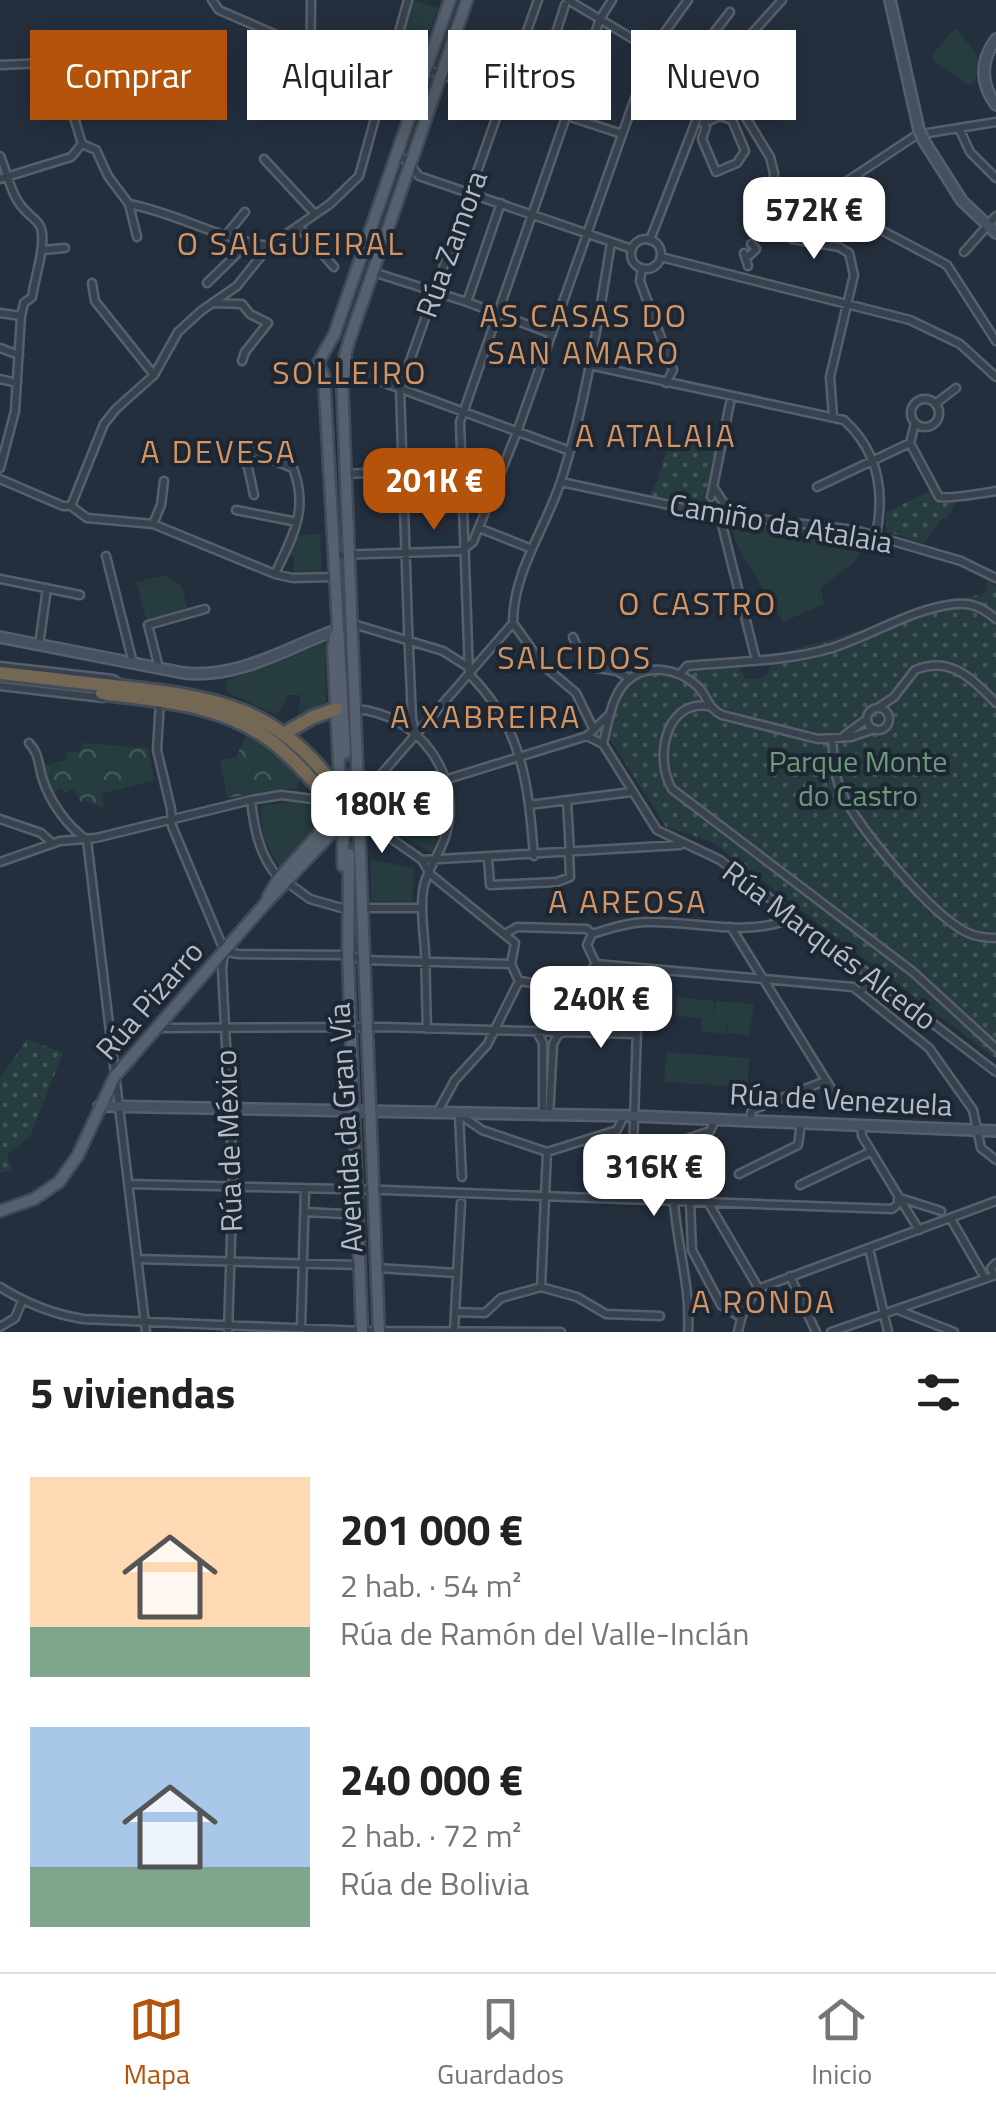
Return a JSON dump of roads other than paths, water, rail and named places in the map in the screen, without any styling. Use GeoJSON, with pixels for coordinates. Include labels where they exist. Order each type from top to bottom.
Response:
{"type":"FeatureCollection","features":[{"type":"Feature","properties":{"kind":"highway"},"geometry":{"type":"LineString","coordinates":[[0,676],[126,692],[197,696],[225,703],[261,718],[283,734],[321,768],[334,794]]}},
{"type":"Feature","properties":{"kind":"highway"},"geometry":{"type":"LineString","coordinates":[[126,692],[208,709],[254,730],[334,794]]}},
{"type":"Feature","properties":{"kind":"highway"},"geometry":{"type":"LineString","coordinates":[[283,734],[313,716],[336,710]]}},
{"type":"Feature","properties":{"kind":"main road"},"geometry":{"type":"LineString","coordinates":[[428,63],[450,0]]}},
{"type":"Feature","properties":{"kind":"main road"},"geometry":{"type":"LineString","coordinates":[[336,630],[332,648],[336,710],[334,794],[364,795],[350,628],[346,355],[467,0]]}},
{"type":"Feature","properties":{"kind":"main road"},"geometry":{"type":"LineString","coordinates":[[890,0],[922,135],[955,192],[992,230]]}},
{"type":"Feature","properties":{"kind":"main road"},"geometry":{"type":"LineString","coordinates":[[996,39],[983,72],[986,90],[996,106]]}},
{"type":"Feature","properties":{"kind":"main road"},"geometry":{"type":"LineString","coordinates":[[350,628],[348,753],[336,630],[324,376],[318,363],[327,350],[408,120]]}},
{"type":"Feature","properties":{"kind":"main road"},"geometry":{"type":"LineString","coordinates":[[327,350],[346,355]]}},
{"type":"Feature","properties":{"kind":"main road"},"geometry":{"type":"LineString","coordinates":[[324,376],[334,379],[345,373]]}},
{"type":"Feature","properties":{"kind":"main road"},"geometry":{"type":"LineString","coordinates":[[0,637],[202,675],[222,674],[336,630]]}},
{"type":"Feature","properties":{"kind":"main road","name":"Avenida da Gran Vía"},"geometry":{"type":"LineString","coordinates":[[334,794],[348,922]]}},
{"type":"Feature","properties":{"kind":"main road","name":"Avenida da Gran Vía"},"geometry":{"type":"LineString","coordinates":[[364,795],[363,960],[379,1332]]}},
{"type":"Feature","properties":{"kind":"main road"},"geometry":{"type":"LineString","coordinates":[[337,825],[362,824]]}},
{"type":"Feature","properties":{"kind":"main road","name":"Rúa Pizarro"},"geometry":{"type":"LineString","coordinates":[[272,890],[337,825]]}},
{"type":"Feature","properties":{"kind":"main road","name":"Avenida da Gran Vía"},"geometry":{"type":"LineString","coordinates":[[362,921],[352,854],[348,955],[362,1332]]}},
{"type":"Feature","properties":{"kind":"main road","name":"Rúa Pizarro"},"geometry":{"type":"LineString","coordinates":[[263,906],[272,890],[293,869]]}},
{"type":"Feature","properties":{"kind":"main road","name":"Rúa Pizarro"},"geometry":{"type":"LineString","coordinates":[[0,1211],[34,1199],[58,1182],[78,1155],[115,1076],[283,880]]}},
{"type":"Feature","properties":{"kind":"main road","name":"Rúa de Venezuela"},"geometry":{"type":"LineString","coordinates":[[99,1106],[629,1116],[996,1130]]}},
{"type":"Feature","properties":{"kind":"street"},"geometry":{"type":"LineString","coordinates":[[212,0],[219,10],[265,30]]}},
{"type":"Feature","properties":{"kind":"street"},"geometry":{"type":"LineString","coordinates":[[311,0],[311,30]]}},
{"type":"Feature","properties":{"kind":"street"},"geometry":{"type":"LineString","coordinates":[[71,506],[104,424],[154,375],[178,332],[237,286],[270,246],[344,193],[364,166],[408,0]]}},
{"type":"Feature","properties":{"kind":"street","name":"Rúa Zamora"},"geometry":{"type":"LineString","coordinates":[[527,30],[538,0]]}},
{"type":"Feature","properties":{"kind":"street"},"geometry":{"type":"LineString","coordinates":[[596,30],[612,0]]}},
{"type":"Feature","properties":{"kind":"street"},"geometry":{"type":"LineString","coordinates":[[666,30],[688,0]]}},
{"type":"Feature","properties":{"kind":"street"},"geometry":{"type":"LineString","coordinates":[[752,30],[778,1]]}},
{"type":"Feature","properties":{"kind":"street"},"geometry":{"type":"LineString","coordinates":[[557,30],[567,2],[631,37]]}},
{"type":"Feature","properties":{"kind":"street"},"geometry":{"type":"LineString","coordinates":[[716,30],[730,12]]}},
{"type":"Feature","properties":{"kind":"street"},"geometry":{"type":"LineString","coordinates":[[0,65],[46,63],[59,67],[82,144]]}},
{"type":"Feature","properties":{"kind":"street"},"geometry":{"type":"LineString","coordinates":[[428,70],[448,76]]}},
{"type":"Feature","properties":{"kind":"street"},"geometry":{"type":"LineString","coordinates":[[332,555],[463,550],[478,531],[518,432],[631,109]]}},
{"type":"Feature","properties":{"kind":"street"},"geometry":{"type":"LineString","coordinates":[[720,116],[732,120],[746,151],[743,157],[716,172],[702,139],[705,117],[709,121],[720,116]]}},
{"type":"Feature","properties":{"kind":"street","name":"Rúa Zamora"},"geometry":{"type":"LineString","coordinates":[[416,734],[412,719],[400,389],[495,120]]}},
{"type":"Feature","properties":{"kind":"street"},"geometry":{"type":"LineString","coordinates":[[469,671],[460,468],[462,411],[563,120]]}},
{"type":"Feature","properties":{"kind":"street"},"geometry":{"type":"LineString","coordinates":[[580,120],[622,134]]}},
{"type":"Feature","properties":{"kind":"street"},"geometry":{"type":"LineString","coordinates":[[650,240],[696,120]]}},
{"type":"Feature","properties":{"kind":"street"},"geometry":{"type":"LineString","coordinates":[[749,120],[773,167],[772,216],[779,227],[792,239],[839,247],[849,253],[854,270],[850,302],[838,335],[830,377],[833,416]]}},
{"type":"Feature","properties":{"kind":"street"},"geometry":{"type":"LineString","coordinates":[[779,227],[922,135],[996,122]]}},
{"type":"Feature","properties":{"kind":"street"},"geometry":{"type":"LineString","coordinates":[[958,128],[963,142],[996,178]]}},
{"type":"Feature","properties":{"kind":"street"},"geometry":{"type":"LineString","coordinates":[[4,178],[71,157],[82,144]]}},
{"type":"Feature","properties":{"kind":"street"},"geometry":{"type":"LineString","coordinates":[[82,144],[96,150],[108,176],[129,204],[137,237]]}},
{"type":"Feature","properties":{"kind":"street"},"geometry":{"type":"LineString","coordinates":[[0,156],[4,178],[18,202],[40,226],[42,250],[32,297],[24,303],[21,316],[11,436],[0,468]]}},
{"type":"Feature","properties":{"kind":"street"},"geometry":{"type":"LineString","coordinates":[[395,159],[402,157],[419,176],[632,249]]}},
{"type":"Feature","properties":{"kind":"street"},"geometry":{"type":"LineString","coordinates":[[264,159],[315,214]]}},
{"type":"Feature","properties":{"kind":"street"},"geometry":{"type":"LineString","coordinates":[[772,189],[794,217]]}},
{"type":"Feature","properties":{"kind":"street"},"geometry":{"type":"LineString","coordinates":[[828,194],[947,266],[996,341]]}},
{"type":"Feature","properties":{"kind":"street"},"geometry":{"type":"LineString","coordinates":[[467,302],[501,203]]}},
{"type":"Feature","properties":{"kind":"street"},"geometry":{"type":"LineString","coordinates":[[129,204],[248,243],[270,246]]}},
{"type":"Feature","properties":{"kind":"street"},"geometry":{"type":"LineString","coordinates":[[227,234],[245,212]]}},
{"type":"Feature","properties":{"kind":"street"},"geometry":{"type":"LineString","coordinates":[[964,252],[992,230],[996,216]]}},
{"type":"Feature","properties":{"kind":"street"},"geometry":{"type":"LineString","coordinates":[[298,226],[334,267]]}},
{"type":"Feature","properties":{"kind":"street"},"geometry":{"type":"LineString","coordinates":[[650,240],[658,244],[660,257],[654,266],[642,268],[632,258],[632,249],[637,242],[650,240]]}},
{"type":"Feature","properties":{"kind":"street"},"geometry":{"type":"LineString","coordinates":[[207,282],[248,243]]}},
{"type":"Feature","properties":{"kind":"street"},"geometry":{"type":"LineString","coordinates":[[364,795],[513,623],[515,594],[570,451],[611,243]]}},
{"type":"Feature","properties":{"kind":"street"},"geometry":{"type":"LineString","coordinates":[[42,250],[65,248]]}},
{"type":"Feature","properties":{"kind":"street"},"geometry":{"type":"LineString","coordinates":[[748,266],[750,252]]}},
{"type":"Feature","properties":{"kind":"street"},"geometry":{"type":"LineString","coordinates":[[660,257],[910,320],[960,344],[996,377]]}},
{"type":"Feature","properties":{"kind":"street"},"geometry":{"type":"LineString","coordinates":[[642,268],[640,280],[670,360],[685,386]]}},
{"type":"Feature","properties":{"kind":"street"},"geometry":{"type":"LineString","coordinates":[[373,272],[552,334]]}},
{"type":"Feature","properties":{"kind":"street"},"geometry":{"type":"LineString","coordinates":[[92,283],[96,301],[154,375]]}},
{"type":"Feature","properties":{"kind":"street"},"geometry":{"type":"LineString","coordinates":[[212,303],[242,304],[250,314],[268,323],[242,361]]}},
{"type":"Feature","properties":{"kind":"street"},"geometry":{"type":"LineString","coordinates":[[0,313],[21,316]]}},
{"type":"Feature","properties":{"kind":"street"},"geometry":{"type":"LineString","coordinates":[[0,348],[19,355]]}},
{"type":"Feature","properties":{"kind":"street"},"geometry":{"type":"LineString","coordinates":[[666,382],[670,360]]}},
{"type":"Feature","properties":{"kind":"street"},"geometry":{"type":"LineString","coordinates":[[589,365],[844,420],[873,460],[881,505],[876,536]]}},
{"type":"Feature","properties":{"kind":"street"},"geometry":{"type":"LineString","coordinates":[[345,373],[570,451]]}},
{"type":"Feature","properties":{"kind":"street"},"geometry":{"type":"LineString","coordinates":[[0,379],[17,384]]}},
{"type":"Feature","properties":{"kind":"street"},"geometry":{"type":"LineString","coordinates":[[935,404],[956,388]]}},
{"type":"Feature","properties":{"kind":"street"},"geometry":{"type":"LineString","coordinates":[[923,400],[935,404],[938,417],[932,424],[924,427],[915,423],[911,416],[915,404],[923,400]]}},
{"type":"Feature","properties":{"kind":"street"},"geometry":{"type":"LineString","coordinates":[[711,497],[730,403]]}},
{"type":"Feature","properties":{"kind":"street"},"geometry":{"type":"LineString","coordinates":[[915,423],[910,443],[939,497],[996,491]]}},
{"type":"Feature","properties":{"kind":"street"},"geometry":{"type":"LineString","coordinates":[[817,486],[910,443]]}},
{"type":"Feature","properties":{"kind":"street"},"geometry":{"type":"LineString","coordinates":[[254,495],[246,458],[249,451],[292,468],[302,500],[275,574]]}},
{"type":"Feature","properties":{"kind":"street"},"geometry":{"type":"LineString","coordinates":[[345,474],[460,468]]}},
{"type":"Feature","properties":{"kind":"street"},"geometry":{"type":"LineString","coordinates":[[0,479],[71,506],[87,518],[153,524],[275,574],[293,578],[333,576]]}},
{"type":"Feature","properties":{"kind":"street"},"geometry":{"type":"LineString","coordinates":[[153,524],[164,482]]}},
{"type":"Feature","properties":{"kind":"street","name":"Camiño da Atalaia"},"geometry":{"type":"LineString","coordinates":[[561,482],[856,530],[961,561],[996,578]]}},
{"type":"Feature","properties":{"kind":"street"},"geometry":{"type":"LineString","coordinates":[[713,487],[723,511],[756,660]]}},
{"type":"Feature","properties":{"kind":"street"},"geometry":{"type":"LineString","coordinates":[[236,510],[297,522]]}},
{"type":"Feature","properties":{"kind":"street"},"geometry":{"type":"LineString","coordinates":[[462,528],[532,549]]}},
{"type":"Feature","properties":{"kind":"street"},"geometry":{"type":"LineString","coordinates":[[106,556],[133,663]]}},
{"type":"Feature","properties":{"kind":"street"},"geometry":{"type":"LineString","coordinates":[[0,579],[80,594]]}},
{"type":"Feature","properties":{"kind":"street"},"geometry":{"type":"LineString","coordinates":[[39,644],[47,588]]}},
{"type":"Feature","properties":{"kind":"street"},"geometry":{"type":"LineString","coordinates":[[680,673],[687,666],[830,648],[944,606],[973,604],[996,619]]}},
{"type":"Feature","properties":{"kind":"street"},"geometry":{"type":"LineString","coordinates":[[160,668],[148,624],[205,609]]}},
{"type":"Feature","properties":{"kind":"street"},"geometry":{"type":"LineString","coordinates":[[513,623],[542,665],[576,693],[590,733],[602,744],[623,685],[630,678],[652,670],[680,673],[700,688],[708,706]]}},
{"type":"Feature","properties":{"kind":"street"},"geometry":{"type":"LineString","coordinates":[[350,628],[409,639],[443,651],[469,671],[508,724],[521,756],[534,856]]}},
{"type":"Feature","properties":{"kind":"street"},"geometry":{"type":"LineString","coordinates":[[572,638],[585,666],[616,671],[630,678]]}},
{"type":"Feature","properties":{"kind":"street"},"geometry":{"type":"LineString","coordinates":[[836,739],[894,697],[914,670],[938,666],[962,670],[996,703]]}},
{"type":"Feature","properties":{"kind":"street"},"geometry":{"type":"LineString","coordinates":[[160,700],[157,750],[171,818],[224,951],[511,964]]}},
{"type":"Feature","properties":{"kind":"street"},"geometry":{"type":"LineString","coordinates":[[879,708],[888,713],[889,722],[882,729],[818,739],[728,716],[708,706],[690,706],[680,711],[668,732],[664,769],[672,788],[905,966],[996,1048]]}},
{"type":"Feature","properties":{"kind":"street"},"geometry":{"type":"LineString","coordinates":[[356,709],[394,718],[416,734],[434,754],[450,796],[450,820],[423,887],[427,1029]]}},
{"type":"Feature","properties":{"kind":"street"},"geometry":{"type":"LineString","coordinates":[[364,795],[446,780],[521,756],[590,733],[611,713]]}},
{"type":"Feature","properties":{"kind":"street"},"geometry":{"type":"LineString","coordinates":[[867,719],[875,730]]}},
{"type":"Feature","properties":{"kind":"street"},"geometry":{"type":"LineString","coordinates":[[836,739],[842,793],[898,867],[927,901],[961,930],[996,938]]}},
{"type":"Feature","properties":{"kind":"street"},"geometry":{"type":"LineString","coordinates":[[29,743],[36,751],[46,788],[74,831],[87,840],[146,1327]]}},
{"type":"Feature","properties":{"kind":"street","name":"Rúa Marqués Alcedo"},"geometry":{"type":"LineString","coordinates":[[602,744],[657,830],[720,860],[996,1072]]}},
{"type":"Feature","properties":{"kind":"street"},"geometry":{"type":"LineString","coordinates":[[529,805],[631,792]]}},
{"type":"Feature","properties":{"kind":"street"},"geometry":{"type":"LineString","coordinates":[[0,862],[52,843],[87,840],[251,800],[334,794]]}},
{"type":"Feature","properties":{"kind":"street"},"geometry":{"type":"LineString","coordinates":[[251,800],[258,841],[266,860],[283,880],[310,899],[345,910]]}},
{"type":"Feature","properties":{"kind":"street"},"geometry":{"type":"LineString","coordinates":[[488,858],[490,885],[556,882],[570,877],[568,800]]}},
{"type":"Feature","properties":{"kind":"street"},"geometry":{"type":"LineString","coordinates":[[0,819],[41,834],[52,843]]}},
{"type":"Feature","properties":{"kind":"street"},"geometry":{"type":"LineString","coordinates":[[362,824],[422,860],[436,861],[684,844]]}},
{"type":"Feature","properties":{"kind":"street"},"geometry":{"type":"LineString","coordinates":[[650,849],[657,840],[657,830]]}},
{"type":"Feature","properties":{"kind":"street"},"geometry":{"type":"LineString","coordinates":[[422,860],[430,874],[516,946],[511,964],[520,980],[483,1051],[455,1080],[436,1114]]}},
{"type":"Feature","properties":{"kind":"street"},"geometry":{"type":"LineString","coordinates":[[364,908],[422,908]]}},
{"type":"Feature","properties":{"kind":"street"},"geometry":{"type":"LineString","coordinates":[[592,934],[643,921],[731,927],[776,924],[794,917]]}},
{"type":"Feature","properties":{"kind":"street"},"geometry":{"type":"LineString","coordinates":[[504,934],[512,928],[534,927],[587,929],[592,934]]}},
{"type":"Feature","properties":{"kind":"street"},"geometry":{"type":"LineString","coordinates":[[731,927],[842,1106]]}},
{"type":"Feature","properties":{"kind":"street"},"geometry":{"type":"LineString","coordinates":[[592,934],[588,949],[596,964]]}},
{"type":"Feature","properties":{"kind":"street","name":"Rúa de México"},"geometry":{"type":"LineString","coordinates":[[224,951],[233,1188],[228,1329]]}},
{"type":"Feature","properties":{"kind":"street"},"geometry":{"type":"LineString","coordinates":[[596,964],[853,987],[929,1048],[973,1110],[982,1148],[996,1160]]}},
{"type":"Feature","properties":{"kind":"street"},"geometry":{"type":"LineString","coordinates":[[520,980],[564,988],[580,981],[596,964]]}},
{"type":"Feature","properties":{"kind":"street"},"geometry":{"type":"LineString","coordinates":[[632,1180],[629,1116],[640,969]]}},
{"type":"Feature","properties":{"kind":"street"},"geometry":{"type":"LineString","coordinates":[[860,992],[874,979]]}},
{"type":"Feature","properties":{"kind":"street"},"geometry":{"type":"LineString","coordinates":[[548,1012],[549,1030]]}},
{"type":"Feature","properties":{"kind":"street"},"geometry":{"type":"LineString","coordinates":[[156,1028],[366,1027],[637,1034]]}},
{"type":"Feature","properties":{"kind":"street"},"geometry":{"type":"LineString","coordinates":[[531,1030],[542,1035],[546,1116]]}},
{"type":"Feature","properties":{"kind":"street"},"geometry":{"type":"LineString","coordinates":[[546,1116],[553,1044],[558,1035],[567,1031]]}},
{"type":"Feature","properties":{"kind":"street"},"geometry":{"type":"LineString","coordinates":[[113,1054],[126,1056],[134,1052]]}},
{"type":"Feature","properties":{"kind":"street"},"geometry":{"type":"LineString","coordinates":[[748,1122],[752,1110],[825,1081]]}},
{"type":"Feature","properties":{"kind":"street"},"geometry":{"type":"LineString","coordinates":[[459,1114],[462,1177]]}},
{"type":"Feature","properties":{"kind":"street","name":"Rúa de Venezuela"},"geometry":{"type":"LineString","coordinates":[[459,1114],[482,1130],[546,1152]]}},
{"type":"Feature","properties":{"kind":"street"},"geometry":{"type":"LineString","coordinates":[[541,1286],[546,1152],[617,1130],[629,1116]]}},
{"type":"Feature","properties":{"kind":"street"},"geometry":{"type":"LineString","coordinates":[[694,1180],[675,1143],[710,1130],[715,1119]]}},
{"type":"Feature","properties":{"kind":"street"},"geometry":{"type":"LineString","coordinates":[[739,1174],[798,1145],[801,1122]]}},
{"type":"Feature","properties":{"kind":"street"},"geometry":{"type":"LineString","coordinates":[[861,1125],[870,1152],[918,1230]]}},
{"type":"Feature","properties":{"kind":"street"},"geometry":{"type":"LineString","coordinates":[[800,1185],[870,1152]]}},
{"type":"Feature","properties":{"kind":"street"},"geometry":{"type":"LineString","coordinates":[[128,1184],[892,1209],[909,1215]]}},
{"type":"Feature","properties":{"kind":"street"},"geometry":{"type":"LineString","coordinates":[[301,1330],[304,1190]]}},
{"type":"Feature","properties":{"kind":"street"},"geometry":{"type":"LineString","coordinates":[[892,1209],[898,1198]]}},
{"type":"Feature","properties":{"kind":"street"},"geometry":{"type":"LineString","coordinates":[[898,1198],[941,1211]]}},
{"type":"Feature","properties":{"kind":"street"},"geometry":{"type":"LineString","coordinates":[[738,1332],[740,1318],[758,1289],[996,1201]]}},
{"type":"Feature","properties":{"kind":"street"},"geometry":{"type":"LineString","coordinates":[[454,1331],[461,1202]]}},
{"type":"Feature","properties":{"kind":"street"},"geometry":{"type":"LineString","coordinates":[[674,1202],[688,1290],[688,1332]]}},
{"type":"Feature","properties":{"kind":"street"},"geometry":{"type":"LineString","coordinates":[[690,1202],[692,1250],[721,1304],[740,1318]]}},
{"type":"Feature","properties":{"kind":"street"},"geometry":{"type":"LineString","coordinates":[[708,1203],[758,1289]]}},
{"type":"Feature","properties":{"kind":"street"},"geometry":{"type":"LineString","coordinates":[[305,1212],[344,1214]]}},
{"type":"Feature","properties":{"kind":"street"},"geometry":{"type":"LineString","coordinates":[[951,1219],[983,1274]]}},
{"type":"Feature","properties":{"kind":"street"},"geometry":{"type":"LineString","coordinates":[[869,1248],[888,1332]]}},
{"type":"Feature","properties":{"kind":"street"},"geometry":{"type":"LineString","coordinates":[[137,1259],[360,1265]]}},
{"type":"Feature","properties":{"kind":"street"},"geometry":{"type":"LineString","coordinates":[[377,1268],[457,1273]]}},
{"type":"Feature","properties":{"kind":"street"},"geometry":{"type":"LineString","coordinates":[[832,1332],[994,1270]]}},
{"type":"Feature","properties":{"kind":"street"},"geometry":{"type":"LineString","coordinates":[[790,1276],[816,1332]]}},
{"type":"Feature","properties":{"kind":"street"},"geometry":{"type":"LineString","coordinates":[[455,1312],[484,1313],[500,1298],[541,1286],[577,1297],[606,1314],[660,1316]]}},
{"type":"Feature","properties":{"kind":"street"},"geometry":{"type":"LineString","coordinates":[[0,1287],[22,1301],[61,1316],[146,1327],[561,1332]]}},
{"type":"Feature","properties":{"kind":"street"},"geometry":{"type":"LineString","coordinates":[[0,1327],[16,1318],[22,1301]]}},
{"type":"Feature","properties":{"kind":"street"},"geometry":{"type":"LineString","coordinates":[[897,1309],[954,1332]]}},
{"type":"Feature","properties":{"kind":"tunnel"},"geometry":{"type":"LineString","coordinates":[[351,752],[355,853]]}},
{"type":"Feature","properties":{"kind":"tunnel"},"geometry":{"type":"LineString","coordinates":[[330,828],[347,799]]}},
{"type":"Feature","properties":{"kind":"district","name":"O SALGUEIRAL"},"geometry":{"type":"Point","coordinates":[291,243]}},
{"type":"Feature","properties":{"kind":"district","name":"AS CASAS DO SAN AMARO"},"geometry":{"type":"Point","coordinates":[584,334]}},
{"type":"Feature","properties":{"kind":"district","name":"SOLLEIRO"},"geometry":{"type":"Point","coordinates":[350,372]}},
{"type":"Feature","properties":{"kind":"district","name":"A ATALAIA"},"geometry":{"type":"Point","coordinates":[656,435]}},
{"type":"Feature","properties":{"kind":"district","name":"A DEVESA"},"geometry":{"type":"Point","coordinates":[219,451]}},
{"type":"Feature","properties":{"kind":"district","name":"O CASTRO"},"geometry":{"type":"Point","coordinates":[698,603]}},
{"type":"Feature","properties":{"kind":"district","name":"SALCIDOS"},"geometry":{"type":"Point","coordinates":[575,657]}},
{"type":"Feature","properties":{"kind":"district","name":"A XABREIRA"},"geometry":{"type":"Point","coordinates":[486,716]}},
{"type":"Feature","properties":{"kind":"district","name":"A AREOSA"},"geometry":{"type":"Point","coordinates":[628,901]}},
{"type":"Feature","properties":{"kind":"district","name":"A RONDA"},"geometry":{"type":"Point","coordinates":[764,1301]}},
{"type":"Feature","properties":{"kind":"park label","name":"Parque Monte do Castro"},"geometry":{"type":"Point","coordinates":[858,778]}}]}
